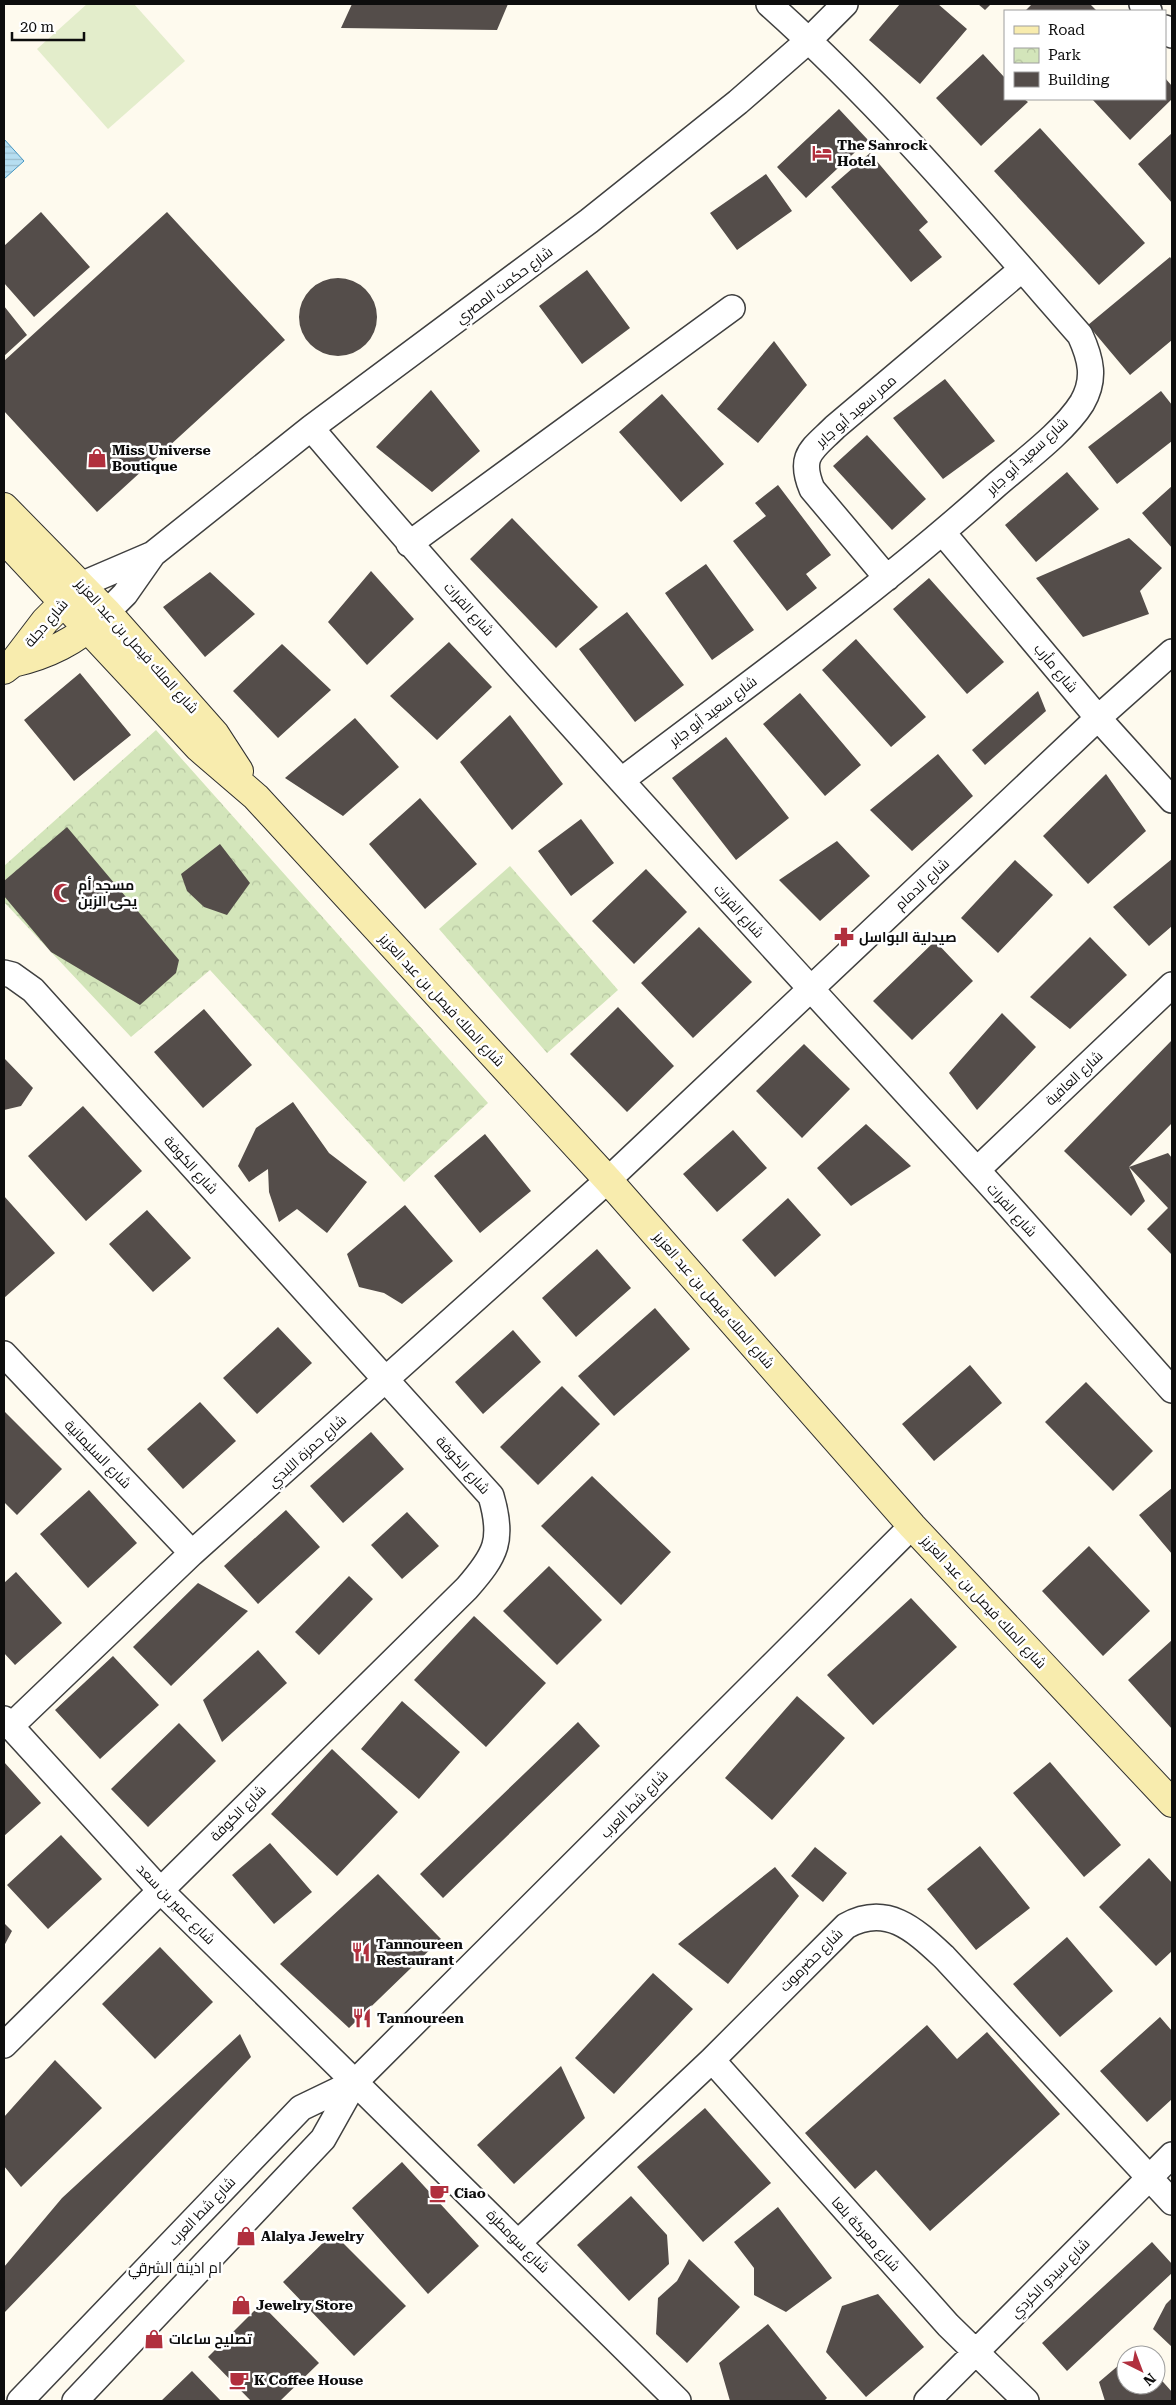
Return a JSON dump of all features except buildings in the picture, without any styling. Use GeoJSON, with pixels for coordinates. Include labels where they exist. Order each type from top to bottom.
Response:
{"type":"FeatureCollection","features":[{"type":"Feature","properties":{"kind":"main road","name":"شارع الملك فيصل بن عبد العزيز"},"geometry":{"type":"LineString","coordinates":[[4,507],[73,593],[98,620],[215,734],[256,797],[608,1180],[912,1526],[1172,1803]]}},
{"type":"Feature","properties":{"kind":"main road","name":"شارع الملك فيصل بن عبد العزيز"},"geometry":{"type":"LineString","coordinates":[[4,539],[73,593]]}},
{"type":"Feature","properties":{"kind":"main road","name":"شارع دجلة"},"geometry":{"type":"LineString","coordinates":[[8,667],[73,593]]}},
{"type":"Feature","properties":{"kind":"main road","name":"شارع دجلة"},"geometry":{"type":"LineString","coordinates":[[8,667],[36,658],[68,644],[98,620]]}},
{"type":"Feature","properties":{"kind":"street","name":"شارع سعيد أبو جابر"},"geometry":{"type":"LineString","coordinates":[[622,780],[887,578],[943,533],[1063,426],[1082,403],[1092,378],[1090,358],[1080,335],[900,131],[810,40],[769,4]]}},
{"type":"Feature","properties":{"kind":"street","name":"شارع حكمت المصري"},"geometry":{"type":"LineString","coordinates":[[73,593],[153,554],[311,428],[603,210],[698,136],[810,40],[845,4]]}},
{"type":"Feature","properties":{"kind":"street","name":"ممر سعيد أبو جابر"},"geometry":{"type":"LineString","coordinates":[[887,578],[812,489],[805,472],[806,460],[811,450],[835,427],[1021,270]]}},
{"type":"Feature","properties":{"kind":"street"},"geometry":{"type":"LineString","coordinates":[[410,544],[732,308]]}},
{"type":"Feature","properties":{"kind":"street","name":"شارع الفرات"},"geometry":{"type":"LineString","coordinates":[[311,428],[410,544],[811,990],[977,1170],[1172,1390]]}},
{"type":"Feature","properties":{"kind":"street","name":"شارع مأرب"},"geometry":{"type":"LineString","coordinates":[[943,533],[1098,718],[1172,800]]}},
{"type":"Feature","properties":{"kind":"street","name":"شارع حكمت المصري"},"geometry":{"type":"LineString","coordinates":[[98,620],[125,594],[153,554]]}},
{"type":"Feature","properties":{"kind":"street","name":"شارع الدمام"},"geometry":{"type":"LineString","coordinates":[[608,1180],[1098,718],[1172,652]]}},
{"type":"Feature","properties":{"kind":"street","name":"شارع الكوفة"},"geometry":{"type":"LineString","coordinates":[[4,973],[12,975],[33,990],[491,1496],[498,1519],[498,1540],[485,1567],[467,1588],[4,2045]]}},
{"type":"Feature","properties":{"kind":"street","name":"شارع العافية"},"geometry":{"type":"LineString","coordinates":[[977,1170],[1172,985]]}},
{"type":"Feature","properties":{"kind":"street","name":"شارع حمزة اللبدي"},"geometry":{"type":"LineString","coordinates":[[7,1722],[192,1553],[608,1180]]}},
{"type":"Feature","properties":{"kind":"street","name":"شارع السليمانية"},"geometry":{"type":"LineString","coordinates":[[4,1354],[192,1553]]}},
{"type":"Feature","properties":{"kind":"street","name":"شارع شط العرب"},"geometry":{"type":"LineString","coordinates":[[75,2401],[323,2139],[355,2082],[912,1526]]}},
{"type":"Feature","properties":{"kind":"street","name":"شارع عمير بن سعد"},"geometry":{"type":"LineString","coordinates":[[7,1722],[160,1890],[355,2082]]}},
{"type":"Feature","properties":{"kind":"street","name":"شارع حضرموت"},"geometry":{"type":"LineString","coordinates":[[519,2242],[712,2060],[846,1926],[866,1917],[889,1919],[904,1924],[920,1935],[944,1957],[1172,2202]]}},
{"type":"Feature","properties":{"kind":"street","name":"شارع معركة بلعا"},"geometry":{"type":"LineString","coordinates":[[712,2060],[975,2354],[1026,2401]]}},
{"type":"Feature","properties":{"kind":"street","name":"شارع شط العرب"},"geometry":{"type":"LineString","coordinates":[[20,2401],[301,2108],[355,2082]]}},
{"type":"Feature","properties":{"kind":"street","name":"شارع سومطرة"},"geometry":{"type":"LineString","coordinates":[[355,2082],[678,2401]]}},
{"type":"Feature","properties":{"kind":"street","name":"شارع سيدو الكردي"},"geometry":{"type":"LineString","coordinates":[[927,2401],[1172,2155]]}},
{"type":"Feature","properties":{"kind":"green space"},"geometry":{"type":"Polygon","coordinates":[[[87,4],[134,4],[185,61],[108,129],[37,49],[87,4]]]}},
{"type":"Feature","properties":{"kind":"green space"},"geometry":{"type":"Polygon","coordinates":[[[156,730],[488,1103],[404,1182],[210,970],[131,1037],[4,902],[4,866],[156,730]]]}},
{"type":"Feature","properties":{"kind":"green space"},"geometry":{"type":"Polygon","coordinates":[[[510,866],[618,990],[547,1053],[439,929],[510,866]]]}},
{"type":"Feature","properties":{"kind":"water"},"geometry":{"type":"Polygon","coordinates":[[[4,139],[24,161],[4,179],[4,139]]]}},
{"type":"Feature","properties":{"kind":"place","name":"The Sanrock Hotel"},"geometry":{"type":"Point","coordinates":[822,153]}},
{"type":"Feature","properties":{"kind":"place","name":"Miss Universe Boutique"},"geometry":{"type":"Point","coordinates":[97,458]}},
{"type":"Feature","properties":{"kind":"place","name":"مسجد أم يحى الزبن"},"geometry":{"type":"Point","coordinates":[63,893]}},
{"type":"Feature","properties":{"kind":"place","name":"صيدلية البواسل"},"geometry":{"type":"Point","coordinates":[844,937]}},
{"type":"Feature","properties":{"kind":"place","name":"Tannoureen Restaurant"},"geometry":{"type":"Point","coordinates":[361,1952]}},
{"type":"Feature","properties":{"kind":"place","name":"Tannoureen"},"geometry":{"type":"Point","coordinates":[362,2018]}},
{"type":"Feature","properties":{"kind":"place","name":"Ciao"},"geometry":{"type":"Point","coordinates":[439,2193]}},
{"type":"Feature","properties":{"kind":"place","name":"Alalya Jewelry"},"geometry":{"type":"Point","coordinates":[246,2236]}},
{"type":"Feature","properties":{"kind":"place","name":"Jewelry Store"},"geometry":{"type":"Point","coordinates":[241,2305]}},
{"type":"Feature","properties":{"kind":"place","name":"تصليح ساعات"},"geometry":{"type":"Point","coordinates":[154,2339]}},
{"type":"Feature","properties":{"kind":"place","name":"K Coffee House"},"geometry":{"type":"Point","coordinates":[239,2380]}},
{"type":"Feature","properties":{"kind":"district","name":"ام اذينة الشرقي"},"geometry":{"type":"Point","coordinates":[175,2268]}}]}
